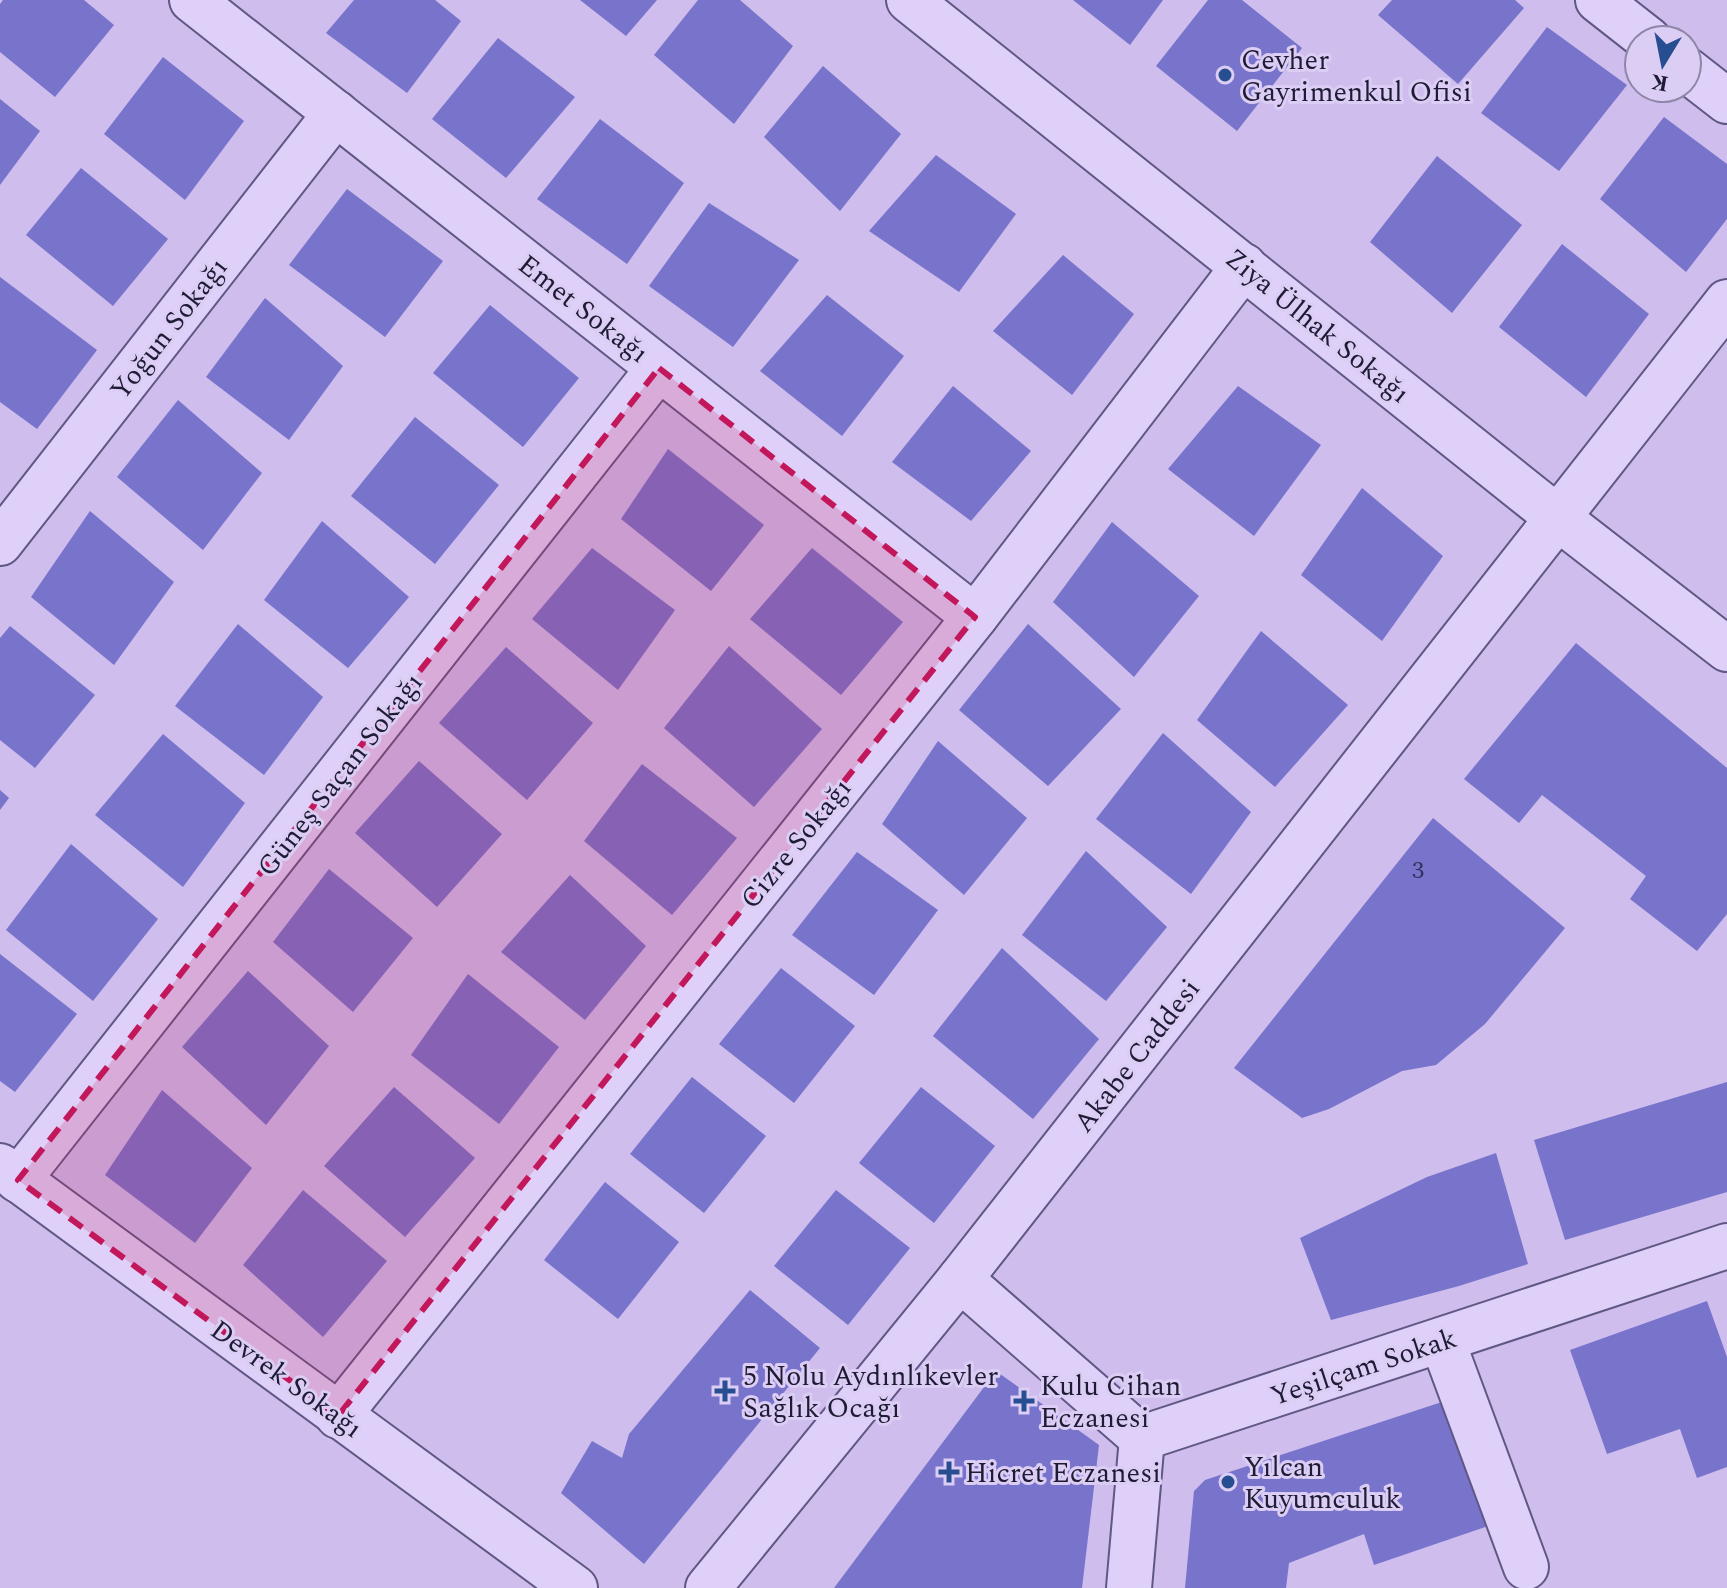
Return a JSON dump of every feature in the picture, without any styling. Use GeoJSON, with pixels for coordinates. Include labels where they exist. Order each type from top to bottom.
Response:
{"type":"FeatureCollection","features":[{"type":"Feature","properties":{"kind":"street","name":"Emet Sokağı"},"geometry":{"type":"LineString","coordinates":[[192,0],[975,617]]}},
{"type":"Feature","properties":{"kind":"street","name":"Ziya Ülhak Sokağı"},"geometry":{"type":"LineString","coordinates":[[909,0],[1558,518],[1727,649]]}},
{"type":"Feature","properties":{"kind":"street"},"geometry":{"type":"LineString","coordinates":[[1598,0],[1629,24]]}},
{"type":"Feature","properties":{"kind":"street"},"geometry":{"type":"LineString","coordinates":[[1703,82],[1727,101]]}},
{"type":"Feature","properties":{"kind":"street","name":"Yoğun Sokağı"},"geometry":{"type":"LineString","coordinates":[[0,543],[336,113]]}},
{"type":"Feature","properties":{"kind":"street","name":"Cizre Sokağı"},"geometry":{"type":"LineString","coordinates":[[338,1416],[975,617],[1244,266]]}},
{"type":"Feature","properties":{"kind":"street","name":"Akabe Caddesi"},"geometry":{"type":"LineString","coordinates":[[708,1588],[960,1279],[1727,302]]}},
{"type":"Feature","properties":{"kind":"street","name":"Güneş Saçan Sokağı"},"geometry":{"type":"LineString","coordinates":[[9,1173],[659,368]]}},
{"type":"Feature","properties":{"kind":"street","name":"Devrek Sokağı"},"geometry":{"type":"LineString","coordinates":[[9,1173],[575,1588]]}},
{"type":"Feature","properties":{"kind":"street","name":"Yeşilçam Sokak"},"geometry":{"type":"LineString","coordinates":[[1142,1438],[1727,1246]]}},
{"type":"Feature","properties":{"kind":"street"},"geometry":{"type":"LineString","coordinates":[[960,1279],[1142,1438],[1129,1588]]}},
{"type":"Feature","properties":{"kind":"street"},"geometry":{"type":"LineString","coordinates":[[1442,1340],[1526,1567]]}},
{"type":"Feature","properties":{"kind":"highlighted area"},"geometry":{"type":"Polygon","coordinates":[[[659,368],[975,617],[338,1416],[18,1180],[659,368]]]}},
{"type":"Feature","properties":{"kind":"building"},"geometry":{"type":"Polygon","coordinates":[[[3,0],[84,0],[114,25],[55,97],[0,52],[0,4],[3,0]]]}},
{"type":"Feature","properties":{"kind":"building"},"geometry":{"type":"Polygon","coordinates":[[[354,0],[435,0],[461,21],[407,93],[326,33],[354,0]]]}},
{"type":"Feature","properties":{"kind":"building"},"geometry":{"type":"Polygon","coordinates":[[[580,0],[657,0],[626,36],[580,0]]]}},
{"type":"Feature","properties":{"kind":"building"},"geometry":{"type":"Polygon","coordinates":[[[698,0],[740,0],[793,46],[734,124],[654,55],[698,0]]]}},
{"type":"Feature","properties":{"kind":"building"},"geometry":{"type":"Polygon","coordinates":[[[1073,0],[1163,0],[1130,45],[1073,0]]]}},
{"type":"Feature","properties":{"kind":"building"},"geometry":{"type":"Polygon","coordinates":[[[1208,0],[1242,0],[1302,48],[1237,131],[1156,66],[1208,0]]]}},
{"type":"Feature","properties":{"kind":"building"},"geometry":{"type":"Polygon","coordinates":[[[1392,0],[1515,0],[1524,8],[1458,84],[1378,15],[1392,0]]]}},
{"type":"Feature","properties":{"kind":"building"},"geometry":{"type":"Polygon","coordinates":[[[1547,27],[1623,82],[1623,90],[1559,171],[1481,113],[1547,27]]]}},
{"type":"Feature","properties":{"kind":"building"},"geometry":{"type":"Polygon","coordinates":[[[498,38],[575,97],[506,178],[432,119],[498,38]]]}},
{"type":"Feature","properties":{"kind":"building"},"geometry":{"type":"Polygon","coordinates":[[[163,57],[244,121],[185,200],[104,134],[163,57]]]}},
{"type":"Feature","properties":{"kind":"building"},"geometry":{"type":"Polygon","coordinates":[[[823,66],[901,134],[840,211],[764,137],[823,66]]]}},
{"type":"Feature","properties":{"kind":"building"},"geometry":{"type":"Polygon","coordinates":[[[0,99],[40,131],[0,185],[0,99]]]}},
{"type":"Feature","properties":{"kind":"building"},"geometry":{"type":"Polygon","coordinates":[[[1664,117],[1727,164],[1727,219],[1686,272],[1600,199],[1664,117]]]}},
{"type":"Feature","properties":{"kind":"building"},"geometry":{"type":"Polygon","coordinates":[[[600,119],[684,183],[627,264],[537,199],[600,119]]]}},
{"type":"Feature","properties":{"kind":"building"},"geometry":{"type":"Polygon","coordinates":[[[936,155],[1016,214],[959,292],[869,231],[936,155]]]}},
{"type":"Feature","properties":{"kind":"building"},"geometry":{"type":"Polygon","coordinates":[[[1437,156],[1522,225],[1452,313],[1370,242],[1437,156]]]}},
{"type":"Feature","properties":{"kind":"building"},"geometry":{"type":"Polygon","coordinates":[[[81,168],[168,239],[113,306],[26,235],[81,168]]]}},
{"type":"Feature","properties":{"kind":"building"},"geometry":{"type":"Polygon","coordinates":[[[347,189],[443,261],[385,337],[289,265],[347,189]]]}},
{"type":"Feature","properties":{"kind":"building"},"geometry":{"type":"Polygon","coordinates":[[[709,203],[799,260],[733,347],[649,286],[709,203]]]}},
{"type":"Feature","properties":{"kind":"building"},"geometry":{"type":"Polygon","coordinates":[[[1562,244],[1649,314],[1586,397],[1499,327],[1562,244]]]}},
{"type":"Feature","properties":{"kind":"building"},"geometry":{"type":"Polygon","coordinates":[[[1063,255],[1134,314],[1072,395],[993,331],[1063,255]]]}},
{"type":"Feature","properties":{"kind":"building"},"geometry":{"type":"Polygon","coordinates":[[[0,277],[97,350],[37,429],[0,402],[0,277]]]}},
{"type":"Feature","properties":{"kind":"building"},"geometry":{"type":"Polygon","coordinates":[[[827,295],[904,356],[842,436],[760,371],[827,295]]]}},
{"type":"Feature","properties":{"kind":"building"},"geometry":{"type":"Polygon","coordinates":[[[265,298],[343,366],[289,440],[206,377],[265,298]]]}},
{"type":"Feature","properties":{"kind":"building"},"geometry":{"type":"Polygon","coordinates":[[[490,305],[579,378],[523,447],[433,373],[490,305]]]}},
{"type":"Feature","properties":{"kind":"building"},"geometry":{"type":"Polygon","coordinates":[[[953,386],[1031,451],[971,521],[892,462],[953,386]]]}},
{"type":"Feature","properties":{"kind":"building"},"geometry":{"type":"Polygon","coordinates":[[[1238,386],[1321,445],[1254,536],[1168,469],[1238,386]]]}},
{"type":"Feature","properties":{"kind":"building"},"geometry":{"type":"Polygon","coordinates":[[[178,400],[262,473],[203,550],[117,477],[178,400]]]}},
{"type":"Feature","properties":{"kind":"building"},"geometry":{"type":"Polygon","coordinates":[[[415,417],[499,485],[435,564],[351,496],[415,417]]]}},
{"type":"Feature","properties":{"kind":"building"},"geometry":{"type":"Polygon","coordinates":[[[668,449],[764,525],[711,591],[621,519],[668,449]]]}},
{"type":"Feature","properties":{"kind":"building"},"geometry":{"type":"Polygon","coordinates":[[[1362,488],[1443,556],[1382,641],[1301,575],[1362,488]]]}},
{"type":"Feature","properties":{"kind":"building"},"geometry":{"type":"Polygon","coordinates":[[[90,511],[174,582],[114,665],[31,597],[90,511]]]}},
{"type":"Feature","properties":{"kind":"building"},"geometry":{"type":"Polygon","coordinates":[[[322,521],[409,597],[348,668],[264,600],[322,521]]]}},
{"type":"Feature","properties":{"kind":"building"},"geometry":{"type":"Polygon","coordinates":[[[1112,522],[1199,596],[1134,677],[1053,602],[1112,522]]]}},
{"type":"Feature","properties":{"kind":"building"},"geometry":{"type":"Polygon","coordinates":[[[592,548],[675,610],[618,690],[532,619],[592,548]]]}},
{"type":"Feature","properties":{"kind":"building"},"geometry":{"type":"Polygon","coordinates":[[[812,548],[903,622],[841,695],[750,619],[812,548]]]}},
{"type":"Feature","properties":{"kind":"building"},"geometry":{"type":"Polygon","coordinates":[[[238,624],[323,697],[264,775],[175,706],[238,624]]]}},
{"type":"Feature","properties":{"kind":"building"},"geometry":{"type":"Polygon","coordinates":[[[1028,624],[1121,709],[1048,786],[959,710],[1028,624]]]}},
{"type":"Feature","properties":{"kind":"building"},"geometry":{"type":"Polygon","coordinates":[[[10,626],[95,695],[35,768],[0,740],[0,638],[10,626]]]}},
{"type":"Feature","properties":{"kind":"building"},"geometry":{"type":"Polygon","coordinates":[[[1261,631],[1348,705],[1275,787],[1197,720],[1261,631]]]}},
{"type":"Feature","properties":{"kind":"building"},"geometry":{"type":"Polygon","coordinates":[[[1576,643],[1727,768],[1727,914],[1697,951],[1630,899],[1646,876],[1542,795],[1519,823],[1464,779],[1576,643]]]}},
{"type":"Feature","properties":{"kind":"building"},"geometry":{"type":"Polygon","coordinates":[[[729,646],[822,729],[754,807],[664,728],[729,646]]]}},
{"type":"Feature","properties":{"kind":"building"},"geometry":{"type":"Polygon","coordinates":[[[506,647],[593,723],[527,800],[439,723],[506,647]]]}},
{"type":"Feature","properties":{"kind":"building"},"geometry":{"type":"Polygon","coordinates":[[[1163,733],[1251,812],[1191,894],[1096,819],[1163,733]]]}},
{"type":"Feature","properties":{"kind":"building"},"geometry":{"type":"Polygon","coordinates":[[[163,734],[245,803],[183,887],[95,815],[163,734]]]}},
{"type":"Feature","properties":{"kind":"building"},"geometry":{"type":"Polygon","coordinates":[[[938,741],[1027,818],[964,895],[882,824],[938,741]]]}},
{"type":"Feature","properties":{"kind":"building"},"geometry":{"type":"Polygon","coordinates":[[[419,761],[502,834],[437,907],[355,833],[419,761]]]}},
{"type":"Feature","properties":{"kind":"building"},"geometry":{"type":"Polygon","coordinates":[[[642,764],[737,838],[672,915],[584,841],[642,764]]]}},
{"type":"Feature","properties":{"kind":"building"},"geometry":{"type":"Polygon","coordinates":[[[0,790],[9,798],[0,810],[0,790]]]}},
{"type":"Feature","properties":{"kind":"building"},"geometry":{"type":"Polygon","coordinates":[[[1433,818],[1565,928],[1485,1024],[1436,1065],[1402,1071],[1329,1109],[1302,1118],[1234,1068],[1433,818]]]}},
{"type":"Feature","properties":{"kind":"building"},"geometry":{"type":"Polygon","coordinates":[[[71,844],[158,919],[93,1001],[6,930],[71,844]]]}},
{"type":"Feature","properties":{"kind":"building"},"geometry":{"type":"Polygon","coordinates":[[[1086,851],[1167,927],[1106,1001],[1022,935],[1086,851]]]}},
{"type":"Feature","properties":{"kind":"building"},"geometry":{"type":"Polygon","coordinates":[[[857,852],[938,910],[874,995],[792,935],[857,852]]]}},
{"type":"Feature","properties":{"kind":"building"},"geometry":{"type":"Polygon","coordinates":[[[329,869],[413,938],[353,1012],[273,942],[329,869]]]}},
{"type":"Feature","properties":{"kind":"building"},"geometry":{"type":"Polygon","coordinates":[[[570,875],[646,946],[585,1020],[501,952],[570,875]]]}},
{"type":"Feature","properties":{"kind":"building"},"geometry":{"type":"Polygon","coordinates":[[[1002,948],[1099,1039],[1033,1119],[933,1036],[1002,948]]]}},
{"type":"Feature","properties":{"kind":"building"},"geometry":{"type":"Polygon","coordinates":[[[0,954],[77,1014],[15,1092],[0,1081],[0,954]]]}},
{"type":"Feature","properties":{"kind":"building"},"geometry":{"type":"Polygon","coordinates":[[[781,968],[855,1026],[794,1103],[719,1044],[781,968]]]}},
{"type":"Feature","properties":{"kind":"building"},"geometry":{"type":"Polygon","coordinates":[[[248,971],[329,1046],[266,1125],[182,1047],[248,971]]]}},
{"type":"Feature","properties":{"kind":"building"},"geometry":{"type":"Polygon","coordinates":[[[468,974],[559,1047],[499,1124],[411,1055],[468,974]]]}},
{"type":"Feature","properties":{"kind":"building"},"geometry":{"type":"Polygon","coordinates":[[[692,1077],[766,1136],[704,1213],[630,1154],[692,1077]]]}},
{"type":"Feature","properties":{"kind":"building"},"geometry":{"type":"Polygon","coordinates":[[[1727,1082],[1727,1192],[1565,1240],[1534,1140],[1727,1082]]]}},
{"type":"Feature","properties":{"kind":"building"},"geometry":{"type":"Polygon","coordinates":[[[394,1087],[475,1158],[405,1237],[324,1166],[394,1087]]]}},
{"type":"Feature","properties":{"kind":"building"},"geometry":{"type":"Polygon","coordinates":[[[921,1087],[995,1146],[934,1223],[859,1163],[921,1087]]]}},
{"type":"Feature","properties":{"kind":"building"},"geometry":{"type":"Polygon","coordinates":[[[162,1090],[252,1168],[195,1243],[105,1175],[162,1090]]]}},
{"type":"Feature","properties":{"kind":"building"},"geometry":{"type":"Polygon","coordinates":[[[1496,1153],[1528,1264],[1331,1320],[1300,1238],[1427,1177],[1496,1153]]]}},
{"type":"Feature","properties":{"kind":"building"},"geometry":{"type":"Polygon","coordinates":[[[605,1182],[679,1242],[618,1319],[544,1260],[605,1182]]]}},
{"type":"Feature","properties":{"kind":"building"},"geometry":{"type":"Polygon","coordinates":[[[303,1190],[387,1261],[323,1337],[243,1265],[303,1190]]]}},
{"type":"Feature","properties":{"kind":"building"},"geometry":{"type":"Polygon","coordinates":[[[836,1190],[910,1248],[848,1325],[774,1266],[836,1190]]]}},
{"type":"Feature","properties":{"kind":"building","name":"5 Nolu Aydınlıkevler Sağlık Ocağı"},"geometry":{"type":"Polygon","coordinates":[[[750,1290],[820,1348],[644,1564],[561,1493],[592,1441],[622,1458],[629,1434],[750,1290]]]}},
{"type":"Feature","properties":{"kind":"building"},"geometry":{"type":"Polygon","coordinates":[[[1707,1301],[1727,1357],[1727,1467],[1697,1478],[1680,1429],[1607,1454],[1570,1350],[1707,1301]]]}},
{"type":"Feature","properties":{"kind":"building"},"geometry":{"type":"Polygon","coordinates":[[[996,1371],[1099,1445],[1082,1588],[834,1588],[996,1371]]]}},
{"type":"Feature","properties":{"kind":"building"},"geometry":{"type":"Polygon","coordinates":[[[1454,1398],[1497,1523],[1374,1565],[1364,1534],[1289,1563],[1286,1588],[1185,1588],[1194,1491],[1205,1480],[1454,1398]]]}},
{"type":"Feature","properties":{"kind":"place","name":"Cevher Gayrimenkul Ofisi"},"geometry":{"type":"Point","coordinates":[1225,75]}},
{"type":"Feature","properties":{"kind":"place","name":"5 Nolu Aydınlıkevler Sağlık Ocağı"},"geometry":{"type":"Point","coordinates":[725,1391]}},
{"type":"Feature","properties":{"kind":"place","name":"Kulu Cihan Eczanesi"},"geometry":{"type":"Point","coordinates":[1024,1401]}},
{"type":"Feature","properties":{"kind":"place","name":"Hicret Eczanesi"},"geometry":{"type":"Point","coordinates":[949,1472]}},
{"type":"Feature","properties":{"kind":"place","name":"Yılcan Kuyumculuk"},"geometry":{"type":"Point","coordinates":[1228,1482]}}]}
